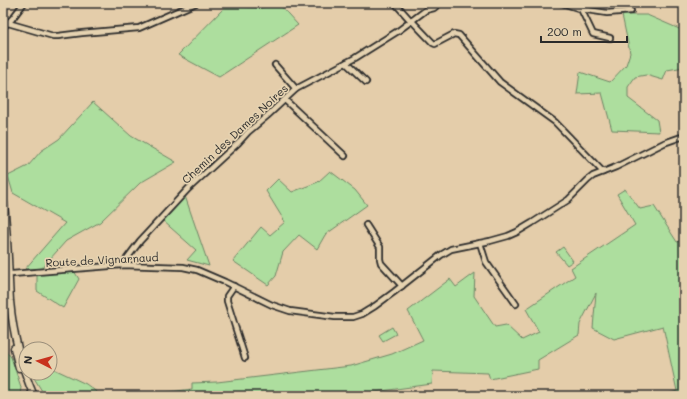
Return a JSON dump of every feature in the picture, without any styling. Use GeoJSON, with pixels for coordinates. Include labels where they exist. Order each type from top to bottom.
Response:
{"type":"FeatureCollection","features":[{"type":"Feature","properties":{"kind":"highway"},"geometry":{"type":"LineString","coordinates":[[3,197],[10,302],[14,331],[24,371],[34,396]]}},
{"type":"Feature","properties":{"kind":"highway"},"geometry":{"type":"LineString","coordinates":[[3,245],[10,332],[16,359],[29,396]]}},
{"type":"Feature","properties":{"kind":"street"},"geometry":{"type":"LineString","coordinates":[[3,27],[24,3]]}},
{"type":"Feature","properties":{"kind":"street"},"geometry":{"type":"LineString","coordinates":[[8,23],[54,36],[139,28],[196,3]]}},
{"type":"Feature","properties":{"kind":"street"},"geometry":{"type":"LineString","coordinates":[[396,3],[411,21],[434,44],[454,34],[459,35],[500,82],[555,122],[603,172]]}},
{"type":"Feature","properties":{"kind":"street","name":"Chemin des Dames Noires"},"geometry":{"type":"LineString","coordinates":[[122,265],[140,241],[188,190],[248,132],[296,89],[372,48],[426,10],[434,8],[440,3]]}},
{"type":"Feature","properties":{"kind":"street"},"geometry":{"type":"LineString","coordinates":[[562,3],[581,9],[607,13],[631,11]]}},
{"type":"Feature","properties":{"kind":"street"},"geometry":{"type":"LineString","coordinates":[[581,9],[594,34],[610,38]]}},
{"type":"Feature","properties":{"kind":"street"},"geometry":{"type":"LineString","coordinates":[[346,63],[366,82]]}},
{"type":"Feature","properties":{"kind":"street"},"geometry":{"type":"LineString","coordinates":[[275,65],[296,89]]}},
{"type":"Feature","properties":{"kind":"street"},"geometry":{"type":"LineString","coordinates":[[285,100],[345,156]]}},
{"type":"Feature","properties":{"kind":"street","name":"Route de Vignarnaud"},"geometry":{"type":"LineString","coordinates":[[12,274],[122,265],[182,266],[197,270],[272,305],[290,311],[343,318],[353,317],[362,314],[375,306],[451,249],[508,236],[525,228],[568,200],[596,174],[616,167],[664,143],[684,136]]}},
{"type":"Feature","properties":{"kind":"street"},"geometry":{"type":"LineString","coordinates":[[366,225],[380,248],[381,263],[402,286]]}},
{"type":"Feature","properties":{"kind":"street"},"geometry":{"type":"LineString","coordinates":[[480,243],[486,262],[516,304]]}},
{"type":"Feature","properties":{"kind":"street"},"geometry":{"type":"LineString","coordinates":[[234,286],[227,296],[227,301],[245,358]]}},
{"type":"Feature","properties":{"kind":"green space"},"geometry":{"type":"Polygon","coordinates":[[[220,3],[235,3],[239,6],[260,8],[278,3],[298,25],[219,77],[178,55],[225,7],[220,3]]]}},
{"type":"Feature","properties":{"kind":"green space"},"geometry":{"type":"Polygon","coordinates":[[[622,15],[647,15],[684,31],[684,67],[667,70],[663,80],[646,75],[635,77],[628,87],[628,98],[657,120],[659,132],[612,130],[602,93],[577,94],[580,72],[610,82],[626,65],[630,53],[622,15]]]}},
{"type":"Feature","properties":{"kind":"green space"},"geometry":{"type":"Polygon","coordinates":[[[93,102],[131,136],[176,162],[140,183],[100,222],[66,241],[41,269],[25,269],[65,223],[13,193],[8,176],[28,166],[41,151],[59,139],[93,102]]]}},
{"type":"Feature","properties":{"kind":"green space"},"geometry":{"type":"Polygon","coordinates":[[[330,171],[355,190],[367,205],[325,235],[317,249],[299,235],[283,252],[276,276],[268,285],[233,261],[261,227],[270,235],[285,222],[266,191],[278,179],[292,192],[318,182],[330,171]]]}},
{"type":"Feature","properties":{"kind":"green space"},"geometry":{"type":"Polygon","coordinates":[[[625,189],[640,209],[654,206],[677,242],[684,240],[684,395],[661,396],[677,391],[663,326],[614,339],[593,328],[596,293],[580,324],[579,335],[538,360],[538,369],[490,379],[488,373],[433,371],[432,384],[346,396],[141,396],[192,389],[192,383],[217,382],[351,366],[392,354],[423,340],[408,311],[450,279],[456,287],[475,273],[474,296],[495,327],[506,325],[522,340],[539,332],[526,309],[575,276],[571,268],[635,225],[617,194],[625,189]]]}},
{"type":"Feature","properties":{"kind":"green space"},"geometry":{"type":"Polygon","coordinates":[[[185,196],[209,266],[187,260],[196,250],[162,220],[185,196]]]}},
{"type":"Feature","properties":{"kind":"green space"},"geometry":{"type":"Polygon","coordinates":[[[563,247],[573,261],[567,265],[556,252],[563,247]]]}},
{"type":"Feature","properties":{"kind":"green space"},"geometry":{"type":"Polygon","coordinates":[[[68,270],[74,271],[79,279],[63,308],[37,291],[37,274],[68,270]]]}},
{"type":"Feature","properties":{"kind":"green space"},"geometry":{"type":"Polygon","coordinates":[[[392,327],[396,334],[383,341],[379,335],[392,327]]]}},
{"type":"Feature","properties":{"kind":"green space"},"geometry":{"type":"Polygon","coordinates":[[[3,347],[11,357],[21,387],[20,396],[3,396],[3,347]]]}},
{"type":"Feature","properties":{"kind":"green space"},"geometry":{"type":"Polygon","coordinates":[[[58,371],[86,384],[102,396],[45,396],[36,381],[58,381],[58,371]]]}}]}
